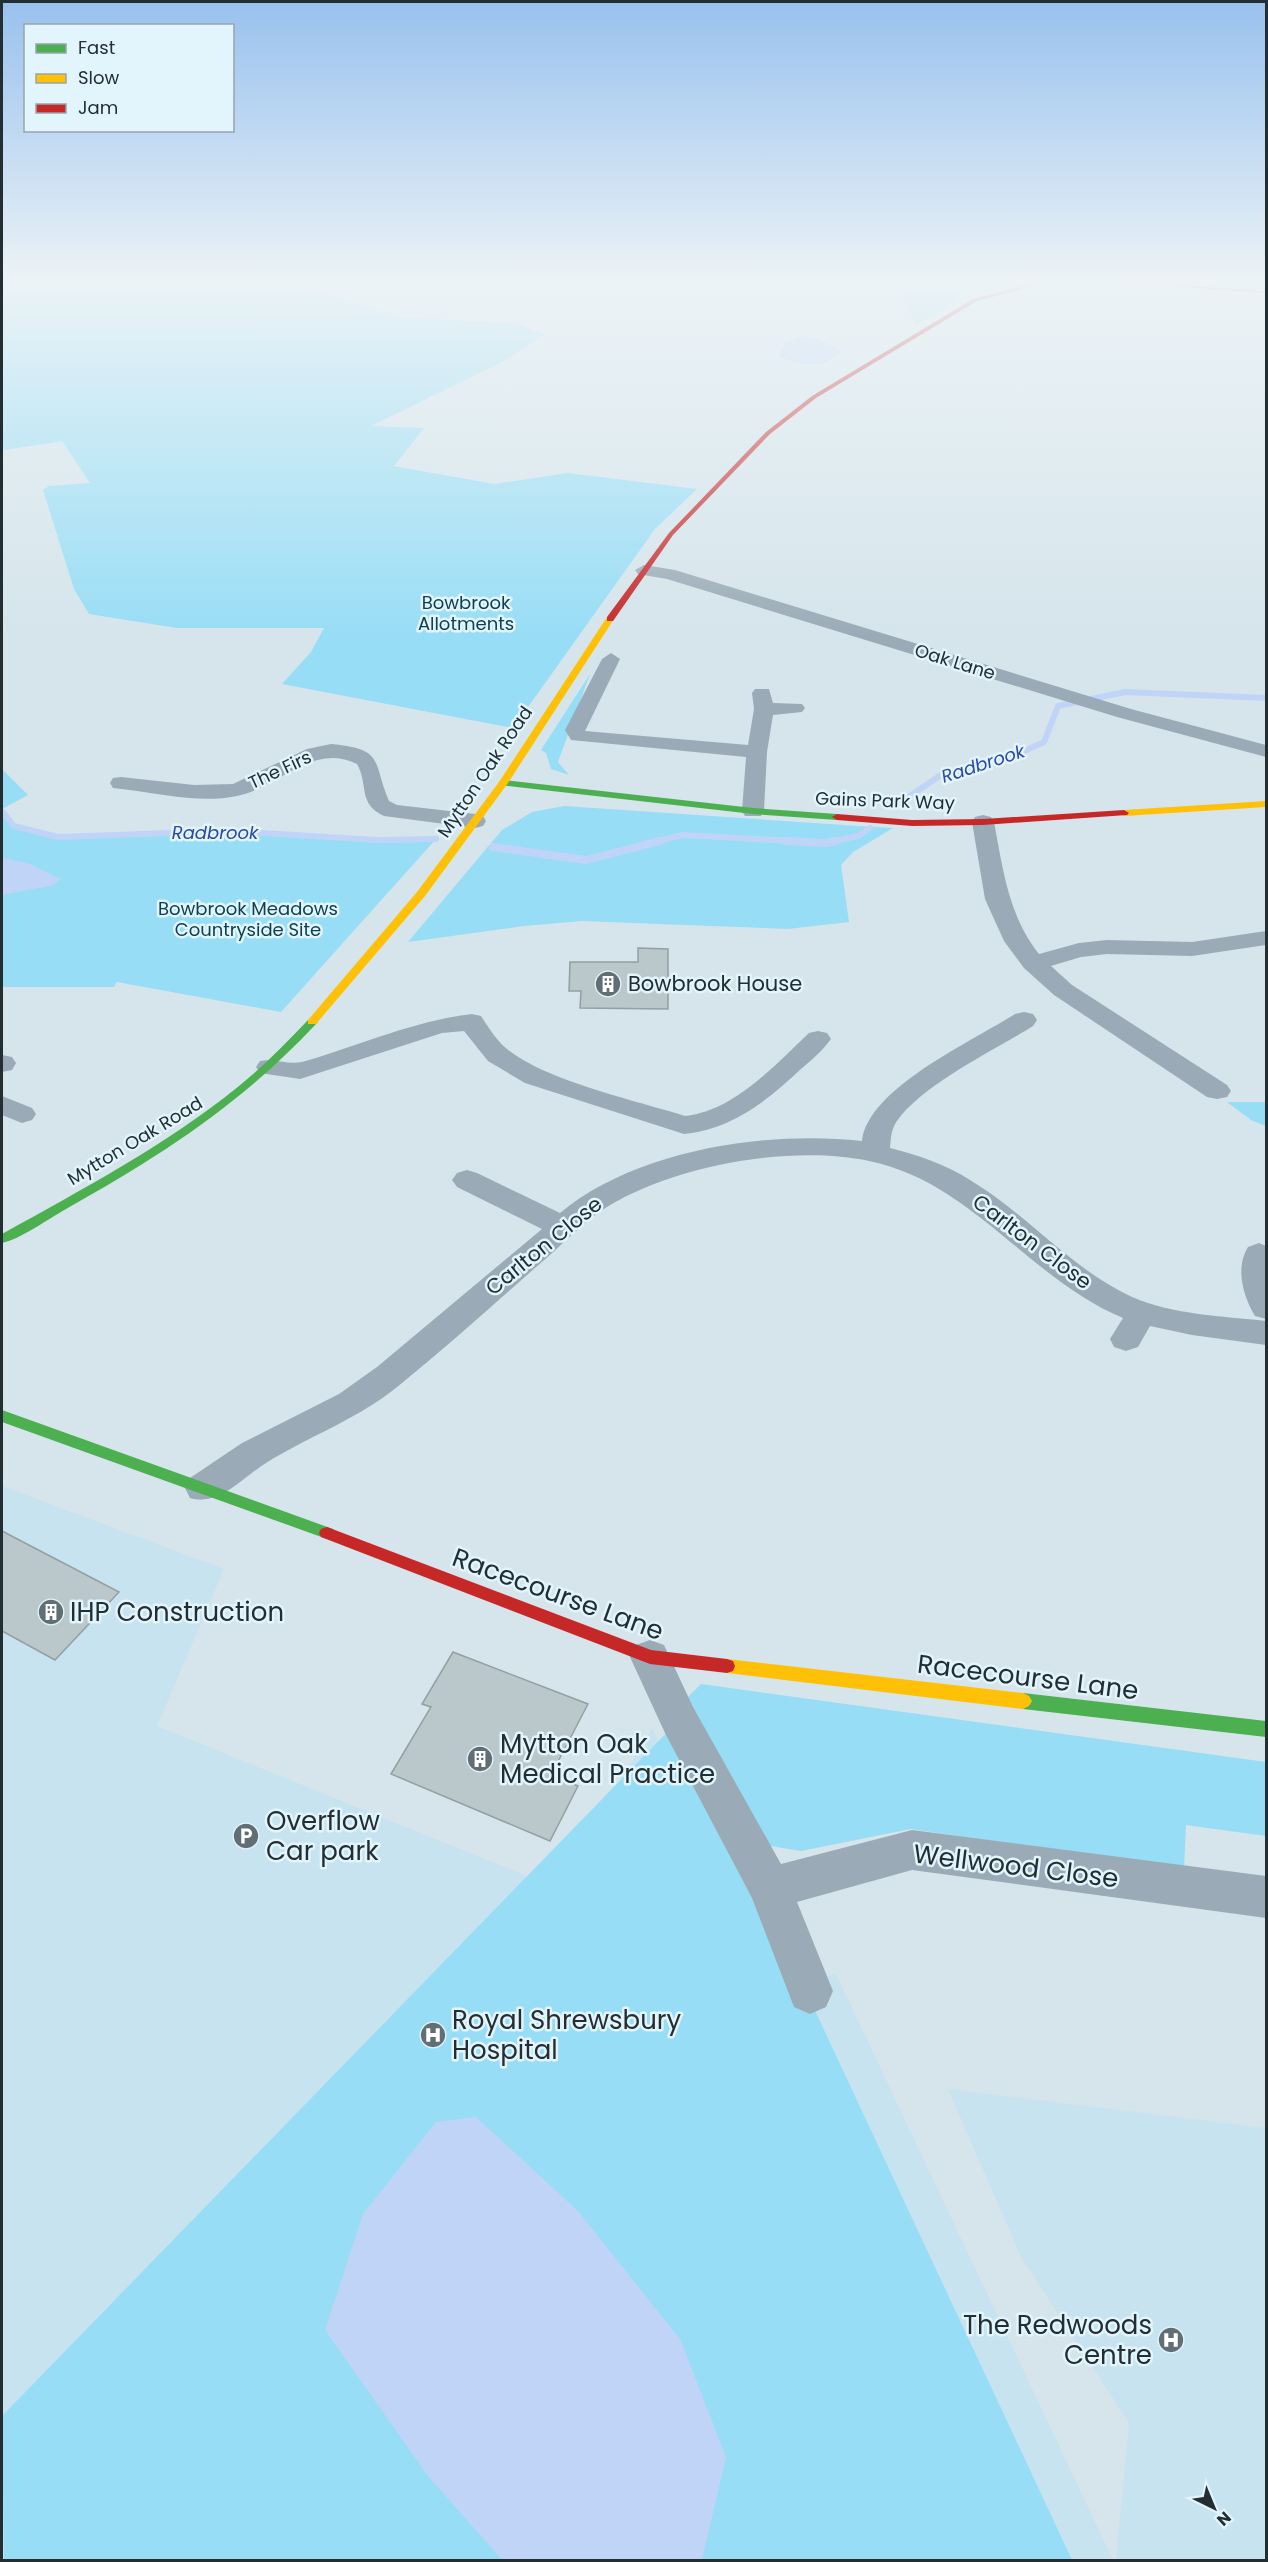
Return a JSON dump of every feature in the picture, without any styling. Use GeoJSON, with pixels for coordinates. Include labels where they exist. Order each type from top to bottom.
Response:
{"type":"FeatureCollection","features":[{"type":"Feature","properties":{"kind":"main road","name":"Mytton Oak Road"},"geometry":{"type":"LineString","coordinates":[[2,1239],[109,1180],[198,1126],[285,1054],[421,894],[503,783],[644,570],[694,508],[768,433],[812,399]]}},
{"type":"Feature","properties":{"kind":"main road","name":"Gains Park Way"},"geometry":{"type":"LineString","coordinates":[[503,783],[753,811],[912,823],[983,822],[1266,804]]}},
{"type":"Feature","properties":{"kind":"main road","name":"Racecourse Lane"},"geometry":{"type":"LineString","coordinates":[[2,1416],[368,1548],[650,1657],[1266,1729]]}},
{"type":"Feature","properties":{"kind":"street","name":"Oak Lane"},"geometry":{"type":"LineString","coordinates":[[644,570],[669,574],[1093,704],[1266,751]]}},
{"type":"Feature","properties":{"kind":"street"},"geometry":{"type":"LineString","coordinates":[[611,659],[575,730],[578,736],[757,753]]}},
{"type":"Feature","properties":{"kind":"street"},"geometry":{"type":"LineString","coordinates":[[753,811],[763,701],[795,708]]}},
{"type":"Feature","properties":{"kind":"street","name":"The Firs"},"geometry":{"type":"LineString","coordinates":[[121,783],[236,790],[303,757],[323,752],[341,752],[358,757],[367,764],[381,806],[392,811],[475,821]]}},
{"type":"Feature","properties":{"kind":"street"},"geometry":{"type":"LineString","coordinates":[[983,822],[997,899],[1016,941],[1033,963],[1064,990],[1217,1091]]}},
{"type":"Feature","properties":{"kind":"street"},"geometry":{"type":"LineString","coordinates":[[1033,963],[1079,950],[1107,947],[1192,949],[1266,938]]}},
{"type":"Feature","properties":{"kind":"street"},"geometry":{"type":"LineString","coordinates":[[875,1151],[878,1127],[891,1109],[917,1087],[1010,1043],[1024,1020]]}},
{"type":"Feature","properties":{"kind":"street"},"geometry":{"type":"LineString","coordinates":[[270,1066],[300,1071],[438,1026],[472,1022],[480,1038],[511,1066],[535,1077],[684,1125],[699,1126],[716,1120],[742,1104],[818,1039]]}},
{"type":"Feature","properties":{"kind":"street"},"geometry":{"type":"LineString","coordinates":[[1192,1076],[1221,1062]]}},
{"type":"Feature","properties":{"kind":"street","name":"Carlton Close"},"geometry":{"type":"LineString","coordinates":[[203,1488],[254,1453],[351,1403],[389,1376],[590,1204],[615,1191],[692,1162],[760,1149],[795,1147],[875,1151],[904,1159],[959,1186],[1095,1291],[1121,1305],[1134,1326],[1217,1327],[1266,1333]]}},
{"type":"Feature","properties":{"kind":"street"},"geometry":{"type":"LineString","coordinates":[[467,1180],[562,1226]]}},
{"type":"Feature","properties":{"kind":"street"},"geometry":{"type":"LineString","coordinates":[[1259,1254],[1257,1286],[1266,1308]]}},
{"type":"Feature","properties":{"kind":"street"},"geometry":{"type":"LineString","coordinates":[[650,1657],[679,1720],[770,1888],[810,1991]]}},
{"type":"Feature","properties":{"kind":"street","name":"Wellwood Close"},"geometry":{"type":"LineString","coordinates":[[770,1888],[912,1850],[1266,1897]]}},
{"type":"Feature","properties":{"kind":"shaded area"},"geometry":{"type":"Polygon","coordinates":[[[2,858],[28,863],[61,879],[54,885],[2,895],[2,858]]]}},
{"type":"Feature","properties":{"kind":"shaded area","name":"Royal Shrewsbury Hospital"},"geometry":{"type":"Polygon","coordinates":[[[2,1486],[224,1569],[157,1726],[556,1888],[652,1728],[771,1990],[836,1974],[1113,2560],[2,2560],[2,1486]]]}},
{"type":"Feature","properties":{"kind":"shaded area","name":"The Redwoods Centre"},"geometry":{"type":"Polygon","coordinates":[[[948,2089],[1266,2128],[1266,2560],[1116,2560],[1129,2423],[1021,2257],[948,2089]]]}},
{"type":"Feature","properties":{"kind":"shaded area"},"geometry":{"type":"Polygon","coordinates":[[[476,2117],[578,2211],[680,2339],[726,2457],[702,2560],[502,2560],[428,2476],[325,2330],[363,2214],[436,2122],[476,2117]]]}},
{"type":"Feature","properties":{"kind":"green space","name":"Bowbrook Allotments"},"geometry":{"type":"Polygon","coordinates":[[[2,399],[427,399],[371,426],[424,428],[394,466],[494,484],[568,473],[697,489],[655,529],[513,728],[282,684],[311,652],[324,628],[177,628],[89,614],[74,589],[43,490],[49,486],[90,483],[62,441],[5,450],[2,447],[2,399]]]}},
{"type":"Feature","properties":{"kind":"green space"},"geometry":{"type":"Polygon","coordinates":[[[590,674],[558,762],[569,775],[551,769],[546,753],[541,750],[590,674]]]}},
{"type":"Feature","properties":{"kind":"green space"},"geometry":{"type":"Polygon","coordinates":[[[2,769],[28,795],[2,809],[2,769]]]}},
{"type":"Feature","properties":{"kind":"green space"},"geometry":{"type":"Polygon","coordinates":[[[564,806],[893,828],[853,852],[841,865],[849,922],[788,929],[582,921],[524,926],[408,942],[502,830],[532,812],[564,806]]]}},
{"type":"Feature","properties":{"kind":"green space","name":"Bowbrook Meadows Countryside Site"},"geometry":{"type":"Polygon","coordinates":[[[2,811],[14,826],[58,837],[228,831],[376,840],[436,839],[281,1012],[117,982],[114,987],[2,987],[2,811]]]}},
{"type":"Feature","properties":{"kind":"green space"},"geometry":{"type":"Polygon","coordinates":[[[1227,1102],[1266,1102],[1266,1126],[1251,1120],[1227,1102]]]}},
{"type":"Feature","properties":{"kind":"green space"},"geometry":{"type":"Polygon","coordinates":[[[701,1684],[1266,1762],[1266,1836],[1186,1825],[1184,1869],[911,1829],[801,1851],[765,1845],[685,1700],[701,1684]]]}},
{"type":"Feature","properties":{"kind":"green space","name":"Royal Shrewsbury Hospital"},"geometry":{"type":"Polygon","coordinates":[[[679,1720],[1072,2560],[4,2560],[2,2416],[679,1720]]]}},
{"type":"Feature","properties":{"kind":"building","name":"Bowbrook House"},"geometry":{"type":"Polygon","coordinates":[[[638,948],[668,949],[668,1009],[580,1008],[581,991],[569,991],[570,962],[638,962],[638,948]]]}},
{"type":"Feature","properties":{"kind":"building","name":"IHP Construction"},"geometry":{"type":"Polygon","coordinates":[[[2,1531],[119,1592],[55,1660],[2,1631],[2,1531]]]}},
{"type":"Feature","properties":{"kind":"building","name":"Mytton Oak Medical Practice"},"geometry":{"type":"Polygon","coordinates":[[[453,1652],[588,1704],[551,1775],[578,1786],[550,1841],[391,1774],[431,1707],[422,1704],[453,1652]]]}},
{"type":"Feature","properties":{"kind":"waterway","name":"Radbrook"},"geometry":{"type":"LineString","coordinates":[[895,806],[944,773],[1000,762],[1044,742],[1058,706],[1125,692],[1266,698]]}},
{"type":"Feature","properties":{"kind":"waterway","name":"Radbrook"},"geometry":{"type":"LineString","coordinates":[[2,811],[14,826],[58,837],[228,831],[376,840],[436,839]]}},
{"type":"Feature","properties":{"kind":"waterway","name":"Radbrook"},"geometry":{"type":"LineString","coordinates":[[830,842],[858,836],[870,828]]}},
{"type":"Feature","properties":{"kind":"waterway","name":"Radbrook"},"geometry":{"type":"LineString","coordinates":[[654,842],[682,835],[812,842]]}},
{"type":"Feature","properties":{"kind":"waterway","name":"Radbrook"},"geometry":{"type":"LineString","coordinates":[[493,847],[586,860],[660,841]]}},
{"type":"Feature","properties":{"kind":"waterway","name":"Radbrook"},"geometry":{"type":"LineString","coordinates":[[785,841],[826,843],[836,841]]}},
{"type":"Feature","properties":{"kind":"traffic: fast"},"geometry":{"type":"LineString","coordinates":[[503,783],[753,811],[837,817]]}},
{"type":"Feature","properties":{"kind":"traffic: fast"},"geometry":{"type":"LineString","coordinates":[[2,1239],[127,1169],[206,1117],[279,1057],[312,1022]]}},
{"type":"Feature","properties":{"kind":"traffic: fast"},"geometry":{"type":"LineString","coordinates":[[2,1416],[327,1533]]}},
{"type":"Feature","properties":{"kind":"traffic: fast"},"geometry":{"type":"LineString","coordinates":[[1023,1701],[1266,1729]]}},
{"type":"Feature","properties":{"kind":"traffic: slow"},"geometry":{"type":"LineString","coordinates":[[312,1022],[421,894],[503,783],[610,619]]}},
{"type":"Feature","properties":{"kind":"traffic: slow"},"geometry":{"type":"LineString","coordinates":[[1124,813],[1266,804]]}},
{"type":"Feature","properties":{"kind":"traffic: slow"},"geometry":{"type":"LineString","coordinates":[[727,1666],[1023,1701]]}},
{"type":"Feature","properties":{"kind":"traffic: jam"},"geometry":{"type":"LineString","coordinates":[[610,619],[671,534],[768,433],[812,399]]}},
{"type":"Feature","properties":{"kind":"traffic: jam"},"geometry":{"type":"LineString","coordinates":[[837,817],[912,823],[983,822],[1124,813]]}},
{"type":"Feature","properties":{"kind":"traffic: jam"},"geometry":{"type":"LineString","coordinates":[[327,1533],[650,1657],[727,1666]]}},
{"type":"Feature","properties":{"kind":"place","name":"Bowbrook House"},"geometry":{"type":"Point","coordinates":[608,984]}},
{"type":"Feature","properties":{"kind":"place","name":"IHP Construction"},"geometry":{"type":"Point","coordinates":[51,1612]}},
{"type":"Feature","properties":{"kind":"place","name":"Mytton Oak Medical Practice"},"geometry":{"type":"Point","coordinates":[480,1759]}},
{"type":"Feature","properties":{"kind":"place","name":"Overflow Car park"},"geometry":{"type":"Point","coordinates":[246,1836]}},
{"type":"Feature","properties":{"kind":"place","name":"Royal Shrewsbury Hospital"},"geometry":{"type":"Point","coordinates":[433,2035]}},
{"type":"Feature","properties":{"kind":"place","name":"The Redwoods Centre"},"geometry":{"type":"Point","coordinates":[1171,2340]}}]}
